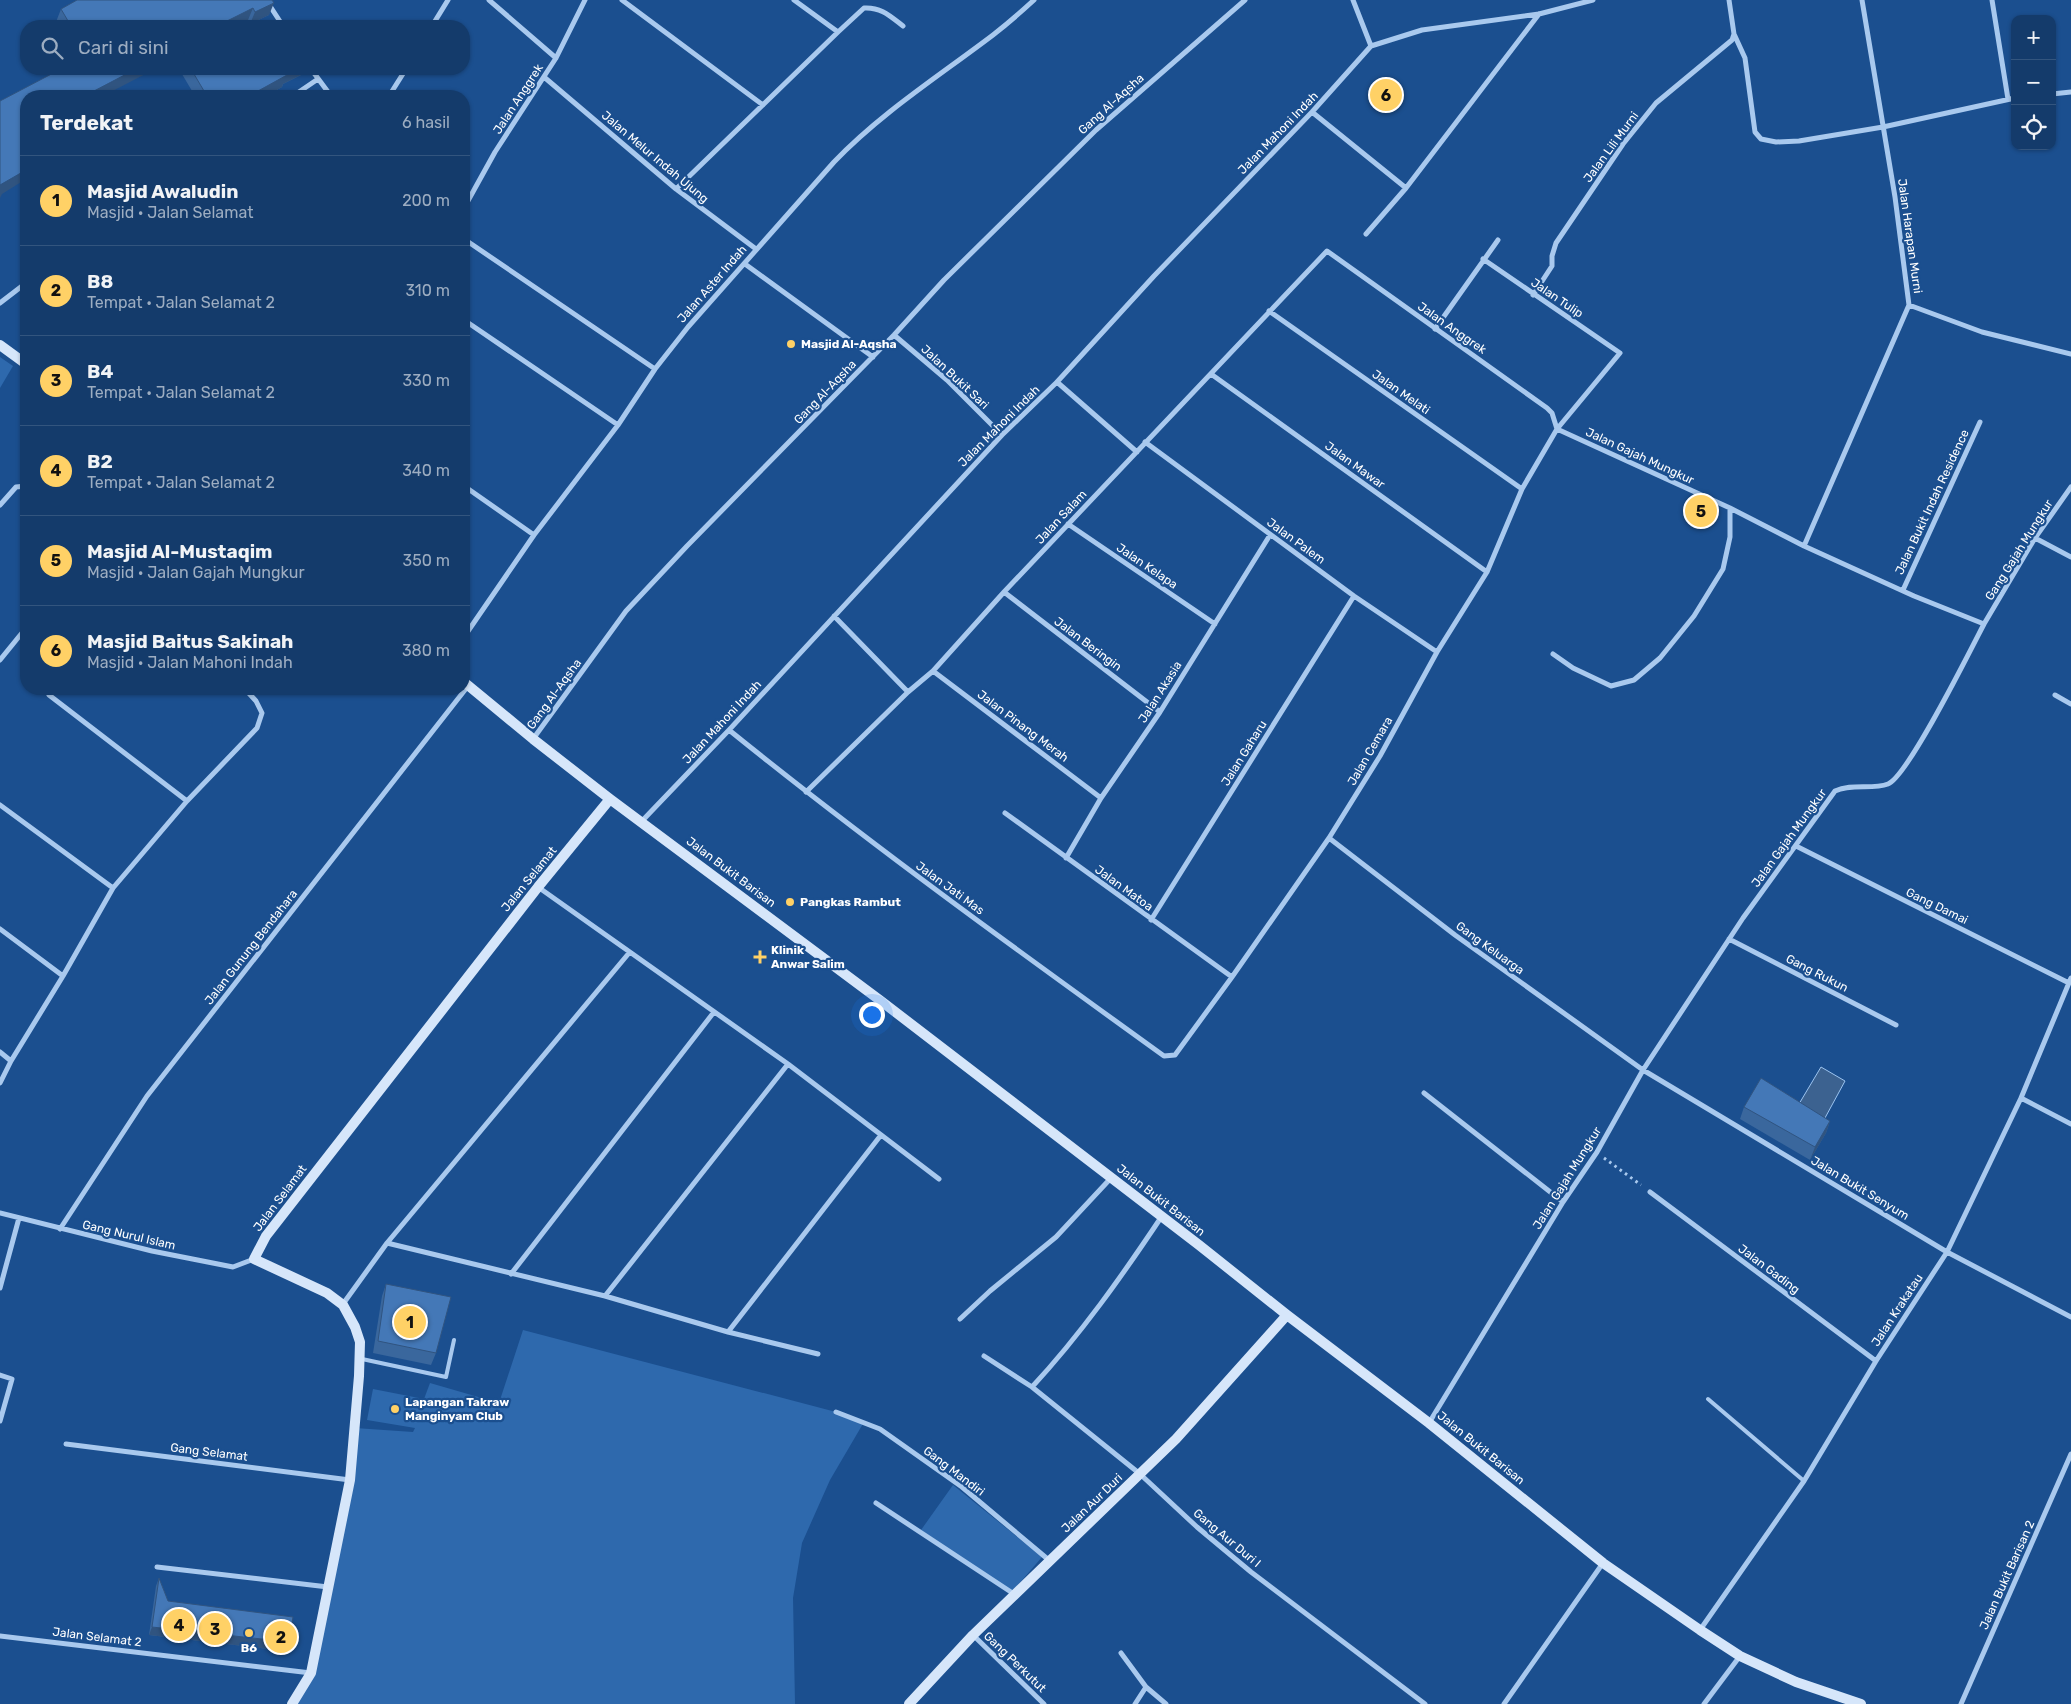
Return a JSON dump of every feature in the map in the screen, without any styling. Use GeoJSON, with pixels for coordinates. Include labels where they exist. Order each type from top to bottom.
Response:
{"type":"FeatureCollection","features":[{"type":"Feature","properties":{"kind":"main road"},"geometry":{"type":"LineString","coordinates":[[0,345],[20,360]]}},
{"type":"Feature","properties":{"kind":"main road","name":"Jalan Bukit Barisan"},"geometry":{"type":"LineString","coordinates":[[470,687],[610,799],[642,821],[1162,1216],[1286,1315],[1429,1423],[1603,1563],[1740,1656],[1796,1682],[1861,1704]]}},
{"type":"Feature","properties":{"kind":"main road","name":"Jalan Selamat"},"geometry":{"type":"LineString","coordinates":[[254,1259],[266,1236],[538,887],[610,799]]}},
{"type":"Feature","properties":{"kind":"main road"},"geometry":{"type":"LineString","coordinates":[[254,1259],[327,1293],[343,1305],[358,1334],[360,1342],[350,1480],[311,1673],[292,1704]]}},
{"type":"Feature","properties":{"kind":"main road","name":"Jalan Aur Duri"},"geometry":{"type":"LineString","coordinates":[[909,1704],[1014,1594],[1051,1561],[1176,1439],[1286,1315]]}},
{"type":"Feature","properties":{"kind":"street"},"geometry":{"type":"LineString","coordinates":[[266,0],[278,20]]}},
{"type":"Feature","properties":{"kind":"street"},"geometry":{"type":"LineString","coordinates":[[436,20],[448,0]]}},
{"type":"Feature","properties":{"kind":"street"},"geometry":{"type":"LineString","coordinates":[[489,0],[556,58]]}},
{"type":"Feature","properties":{"kind":"street","name":"Jalan Anggrek"},"geometry":{"type":"LineString","coordinates":[[470,197],[495,152],[556,58],[585,0]]}},
{"type":"Feature","properties":{"kind":"street"},"geometry":{"type":"LineString","coordinates":[[622,0],[764,105]]}},
{"type":"Feature","properties":{"kind":"street"},"geometry":{"type":"LineString","coordinates":[[794,0],[838,32]]}},
{"type":"Feature","properties":{"kind":"street","name":"Jalan Aster Indah"},"geometry":{"type":"LineString","coordinates":[[470,628],[534,535],[618,425],[655,369],[688,327],[745,264],[756,249],[857,138],[994,34],[1034,0]]}},
{"type":"Feature","properties":{"kind":"street","name":"Gang Al-Aqsha"},"geometry":{"type":"LineString","coordinates":[[533,739],[626,611],[687,546],[894,335],[944,280],[1096,130],[1245,0]]}},
{"type":"Feature","properties":{"kind":"street"},"geometry":{"type":"LineString","coordinates":[[1353,0],[1371,46],[1422,30],[1539,14],[1593,0]]}},
{"type":"Feature","properties":{"kind":"street"},"geometry":{"type":"LineString","coordinates":[[1729,0],[1734,34],[1745,58],[1755,132],[1761,139],[1776,142],[1799,141],[1883,128],[2011,99]]}},
{"type":"Feature","properties":{"kind":"street","name":"Jalan Harapan Murni"},"geometry":{"type":"LineString","coordinates":[[1804,546],[1909,305],[1895,197],[1862,0]]}},
{"type":"Feature","properties":{"kind":"street"},"geometry":{"type":"LineString","coordinates":[[1992,0],[2008,99]]}},
{"type":"Feature","properties":{"kind":"street"},"geometry":{"type":"LineString","coordinates":[[676,189],[864,8],[873,7],[881,10],[903,26]]}},
{"type":"Feature","properties":{"kind":"street"},"geometry":{"type":"LineString","coordinates":[[1366,234],[1406,188],[1539,14]]}},
{"type":"Feature","properties":{"kind":"street","name":"Jalan Lili Murni"},"geometry":{"type":"LineString","coordinates":[[1533,295],[1552,266],[1552,256],[1556,243],[1622,144],[1656,103],[1726,46],[1732,40],[1734,34]]}},
{"type":"Feature","properties":{"kind":"street","name":"Jalan Mahoni Indah"},"geometry":{"type":"LineString","coordinates":[[642,821],[729,730],[1002,435],[1057,382],[1154,276],[1312,112],[1371,46]]}},
{"type":"Feature","properties":{"kind":"street"},"geometry":{"type":"LineString","coordinates":[[315,75],[326,90]]}},
{"type":"Feature","properties":{"kind":"street"},"geometry":{"type":"LineString","coordinates":[[393,90],[402,75]]}},
{"type":"Feature","properties":{"kind":"street","name":"Jalan Melur Indah Ujung"},"geometry":{"type":"LineString","coordinates":[[544,77],[676,189],[756,249]]}},
{"type":"Feature","properties":{"kind":"street"},"geometry":{"type":"LineString","coordinates":[[302,90],[318,79]]}},
{"type":"Feature","properties":{"kind":"street"},"geometry":{"type":"LineString","coordinates":[[2056,94],[2071,92]]}},
{"type":"Feature","properties":{"kind":"street"},"geometry":{"type":"LineString","coordinates":[[1312,112],[1406,188]]}},
{"type":"Feature","properties":{"kind":"street"},"geometry":{"type":"LineString","coordinates":[[1435,329],[1498,240]]}},
{"type":"Feature","properties":{"kind":"street"},"geometry":{"type":"LineString","coordinates":[[470,243],[655,369]]}},
{"type":"Feature","properties":{"kind":"street","name":"Jalan Anggrek"},"geometry":{"type":"LineString","coordinates":[[1327,251],[1547,408],[1552,413],[1557,429]]}},
{"type":"Feature","properties":{"kind":"street","name":"Jalan Salam"},"geometry":{"type":"LineString","coordinates":[[806,792],[908,692],[933,671],[1004,592],[1327,251]]}},
{"type":"Feature","properties":{"kind":"street","name":"Jalan Tulip"},"geometry":{"type":"LineString","coordinates":[[1483,259],[1620,353]]}},
{"type":"Feature","properties":{"kind":"street"},"geometry":{"type":"LineString","coordinates":[[745,264],[872,357]]}},
{"type":"Feature","properties":{"kind":"street"},"geometry":{"type":"LineString","coordinates":[[0,302],[20,288]]}},
{"type":"Feature","properties":{"kind":"street"},"geometry":{"type":"LineString","coordinates":[[1909,305],[1982,332],[2071,354]]}},
{"type":"Feature","properties":{"kind":"street","name":"Jalan Melati"},"geometry":{"type":"LineString","coordinates":[[1270,311],[1522,489]]}},
{"type":"Feature","properties":{"kind":"street"},"geometry":{"type":"LineString","coordinates":[[470,324],[618,425]]}},
{"type":"Feature","properties":{"kind":"street","name":"Jalan Bukit Sari"},"geometry":{"type":"LineString","coordinates":[[894,335],[952,385],[1002,435]]}},
{"type":"Feature","properties":{"kind":"street","name":"Jalan Cemara"},"geometry":{"type":"LineString","coordinates":[[1164,1056],[1175,1055],[1329,838],[1380,756],[1437,652],[1487,572],[1522,489],[1557,429],[1620,353]]}},
{"type":"Feature","properties":{"kind":"street","name":"Jalan Mawar"},"geometry":{"type":"LineString","coordinates":[[1211,374],[1487,572]]}},
{"type":"Feature","properties":{"kind":"street"},"geometry":{"type":"LineString","coordinates":[[1057,382],[1137,452]]}},
{"type":"Feature","properties":{"kind":"street","name":"Jalan Bukit Indah Residence"},"geometry":{"type":"LineString","coordinates":[[1903,590],[1980,422]]}},
{"type":"Feature","properties":{"kind":"street","name":"Jalan Gajah Mungkur"},"geometry":{"type":"LineString","coordinates":[[1429,1423],[1563,1202],[1597,1152],[1643,1070],[1729,939],[1836,791],[1845,788],[1888,784],[1899,774],[1937,714],[1984,624],[1804,546],[1730,508],[1557,429]]}},
{"type":"Feature","properties":{"kind":"street","name":"Jalan Palem"},"geometry":{"type":"LineString","coordinates":[[1146,442],[1354,596],[1437,652]]}},
{"type":"Feature","properties":{"kind":"street"},"geometry":{"type":"LineString","coordinates":[[0,506],[16,487],[20,487]]}},
{"type":"Feature","properties":{"kind":"street","name":"Gang Gajah Mungkur"},"geometry":{"type":"LineString","coordinates":[[1984,624],[2035,538],[2071,487]]}},
{"type":"Feature","properties":{"kind":"street"},"geometry":{"type":"LineString","coordinates":[[470,490],[534,535]]}},
{"type":"Feature","properties":{"kind":"street"},"geometry":{"type":"LineString","coordinates":[[1553,654],[1573,668],[1611,686],[1634,680],[1660,658],[1694,616],[1723,569],[1730,537],[1730,508]]}},
{"type":"Feature","properties":{"kind":"street","name":"Jalan Kelapa"},"geometry":{"type":"LineString","coordinates":[[1068,524],[1215,624]]}},
{"type":"Feature","properties":{"kind":"street","name":"Jalan Akasia"},"geometry":{"type":"LineString","coordinates":[[1066,858],[1101,798],[1160,712],[1270,535]]}},
{"type":"Feature","properties":{"kind":"street"},"geometry":{"type":"LineString","coordinates":[[2035,538],[2071,557]]}},
{"type":"Feature","properties":{"kind":"street","name":"Jalan Beringin"},"geometry":{"type":"LineString","coordinates":[[1004,592],[1160,712]]}},
{"type":"Feature","properties":{"kind":"street","name":"Jalan Gaharu"},"geometry":{"type":"LineString","coordinates":[[1151,920],[1354,596]]}},
{"type":"Feature","properties":{"kind":"street"},"geometry":{"type":"LineString","coordinates":[[834,616],[908,692]]}},
{"type":"Feature","properties":{"kind":"street"},"geometry":{"type":"LineString","coordinates":[[0,660],[20,635]]}},
{"type":"Feature","properties":{"kind":"street","name":"Jalan Pinang Merah"},"geometry":{"type":"LineString","coordinates":[[933,671],[1101,798]]}},
{"type":"Feature","properties":{"kind":"street"},"geometry":{"type":"LineString","coordinates":[[49,695],[187,801]]}},
{"type":"Feature","properties":{"kind":"street"},"geometry":{"type":"LineString","coordinates":[[0,1083],[11,1061],[64,976],[113,888],[187,801],[258,728],[262,713],[250,695]]}},
{"type":"Feature","properties":{"kind":"street","name":"Jalan Gunung Bendahara"},"geometry":{"type":"LineString","coordinates":[[60,1229],[147,1096],[457,695]]}},
{"type":"Feature","properties":{"kind":"street"},"geometry":{"type":"LineString","coordinates":[[2055,695],[2071,704]]}},
{"type":"Feature","properties":{"kind":"street","name":"Jalan Jati Mas"},"geometry":{"type":"LineString","coordinates":[[729,730],[922,881],[1164,1056]]}},
{"type":"Feature","properties":{"kind":"street"},"geometry":{"type":"LineString","coordinates":[[0,804],[113,888]]}},
{"type":"Feature","properties":{"kind":"street","name":"Jalan Matoa"},"geometry":{"type":"LineString","coordinates":[[1005,812],[1151,920],[1232,977]]}},
{"type":"Feature","properties":{"kind":"street","name":"Gang Keluarga"},"geometry":{"type":"LineString","coordinates":[[1329,838],[1462,940],[1643,1070]]}},
{"type":"Feature","properties":{"kind":"street","name":"Gang Damai"},"geometry":{"type":"LineString","coordinates":[[1796,846],[2070,980]]}},
{"type":"Feature","properties":{"kind":"street"},"geometry":{"type":"LineString","coordinates":[[538,887],[788,1064],[939,1179]]}},
{"type":"Feature","properties":{"kind":"street"},"geometry":{"type":"LineString","coordinates":[[0,929],[64,976]]}},
{"type":"Feature","properties":{"kind":"street","name":"Gang Rukun"},"geometry":{"type":"LineString","coordinates":[[1729,939],[1896,1025]]}},
{"type":"Feature","properties":{"kind":"street"},"geometry":{"type":"LineString","coordinates":[[343,1305],[387,1243],[629,953]]}},
{"type":"Feature","properties":{"kind":"street","name":"Jalan Krakatau"},"geometry":{"type":"LineString","coordinates":[[1700,1630],[1804,1481],[1876,1362],[1947,1252],[2021,1098],[2070,980]]}},
{"type":"Feature","properties":{"kind":"street"},"geometry":{"type":"LineString","coordinates":[[511,1274],[714,1012]]}},
{"type":"Feature","properties":{"kind":"street"},"geometry":{"type":"LineString","coordinates":[[0,1052],[11,1061]]}},
{"type":"Feature","properties":{"kind":"street"},"geometry":{"type":"LineString","coordinates":[[605,1296],[788,1064]]}},
{"type":"Feature","properties":{"kind":"street","name":"Jalan Bukit Senyum"},"geometry":{"type":"LineString","coordinates":[[1643,1070],[1947,1252],[2071,1317]]}},
{"type":"Feature","properties":{"kind":"street"},"geometry":{"type":"LineString","coordinates":[[1424,1093],[1563,1202]]}},
{"type":"Feature","properties":{"kind":"street"},"geometry":{"type":"LineString","coordinates":[[2021,1098],[2071,1124]]}},
{"type":"Feature","properties":{"kind":"street"},"geometry":{"type":"LineString","coordinates":[[728,1332],[881,1135]]}},
{"type":"Feature","properties":{"kind":"street"},"geometry":{"type":"LineString","coordinates":[[960,1319],[990,1291],[1056,1237],[1111,1178]]}},
{"type":"Feature","properties":{"kind":"street","name":"Jalan Gading"},"geometry":{"type":"LineString","coordinates":[[1650,1192],[1876,1362]]}},
{"type":"Feature","properties":{"kind":"street","name":"Gang Nurul Islam"},"geometry":{"type":"LineString","coordinates":[[0,1213],[152,1251],[233,1267],[254,1259]]}},
{"type":"Feature","properties":{"kind":"street"},"geometry":{"type":"LineString","coordinates":[[1032,1387],[1087,1323],[1162,1216]]}},
{"type":"Feature","properties":{"kind":"street"},"geometry":{"type":"LineString","coordinates":[[0,1288],[19,1218]]}},
{"type":"Feature","properties":{"kind":"street"},"geometry":{"type":"LineString","coordinates":[[387,1243],[605,1296],[728,1332],[818,1354]]}},
{"type":"Feature","properties":{"kind":"street","name":"Gang Aur Duri I"},"geometry":{"type":"LineString","coordinates":[[984,1356],[1032,1387],[1140,1474],[1197,1527],[1251,1572],[1425,1704]]}},
{"type":"Feature","properties":{"kind":"street"},"geometry":{"type":"LineString","coordinates":[[0,1375],[12,1379],[0,1421]]}},
{"type":"Feature","properties":{"kind":"street","name":"Gang Mandiri"},"geometry":{"type":"LineString","coordinates":[[836,1412],[880,1429],[962,1487],[1051,1561]]}},
{"type":"Feature","properties":{"kind":"street","name":"Gang Selamat"},"geometry":{"type":"LineString","coordinates":[[66,1444],[350,1480]]}},
{"type":"Feature","properties":{"kind":"street","name":"Jalan Bukit Barisan 2"},"geometry":{"type":"LineString","coordinates":[[1961,1704],[2071,1454]]}},
{"type":"Feature","properties":{"kind":"street"},"geometry":{"type":"LineString","coordinates":[[876,1503],[1014,1594]]}},
{"type":"Feature","properties":{"kind":"street"},"geometry":{"type":"LineString","coordinates":[[1504,1704],[1603,1563]]}},
{"type":"Feature","properties":{"kind":"street"},"geometry":{"type":"LineString","coordinates":[[157,1567],[328,1587]]}},
{"type":"Feature","properties":{"kind":"street","name":"Gang Perkutut"},"geometry":{"type":"LineString","coordinates":[[973,1635],[1044,1704]]}},
{"type":"Feature","properties":{"kind":"street","name":"Jalan Selamat 2"},"geometry":{"type":"LineString","coordinates":[[0,1636],[311,1673]]}},
{"type":"Feature","properties":{"kind":"street"},"geometry":{"type":"LineString","coordinates":[[1121,1654],[1146,1687],[1166,1704]]}},
{"type":"Feature","properties":{"kind":"street"},"geometry":{"type":"LineString","coordinates":[[1704,1704],[1740,1656]]}},
{"type":"Feature","properties":{"kind":"street"},"geometry":{"type":"LineString","coordinates":[[1135,1704],[1146,1687]]}},
{"type":"Feature","properties":{"kind":"street"},"geometry":{"type":"LineString","coordinates":[[1411,1704],[1415,1697]]}},
{"type":"Feature","properties":{"kind":"lane"},"geometry":{"type":"LineString","coordinates":[[360,1358],[446,1377],[454,1340]]}},
{"type":"Feature","properties":{"kind":"lane"},"geometry":{"type":"LineString","coordinates":[[1708,1399],[1804,1481]]}},
{"type":"Feature","properties":{"kind":"path"},"geometry":{"type":"LineString","coordinates":[[1597,1152],[1650,1192]]}},
{"type":"Feature","properties":{"kind":"shaded area"},"geometry":{"type":"Polygon","coordinates":[[[0,357],[13,366],[0,388],[0,357]]]}},
{"type":"Feature","properties":{"kind":"shaded area"},"geometry":{"type":"Polygon","coordinates":[[[1821,1067],[1845,1081],[1819,1129],[1793,1114],[1821,1067]]]}},
{"type":"Feature","properties":{"kind":"shaded area"},"geometry":{"type":"Polygon","coordinates":[[[523,1330],[836,1412],[864,1422],[830,1480],[802,1543],[793,1598],[795,1704],[292,1704],[311,1673],[355,1428],[413,1432],[415,1428],[367,1420],[373,1389],[424,1399],[430,1383],[499,1403],[523,1330]]]}},
{"type":"Feature","properties":{"kind":"shaded area"},"geometry":{"type":"Polygon","coordinates":[[[953,1485],[1042,1557],[1012,1592],[921,1530],[953,1485]]]}},
{"type":"Feature","properties":{"kind":"building"},"geometry":{"type":"Polygon","coordinates":[[[77,0],[272,0],[274,3],[255,12],[253,8],[229,20],[67,20],[61,9],[77,0]]]}},
{"type":"Feature","properties":{"kind":"building"},"geometry":{"type":"Polygon","coordinates":[[[50,75],[125,75],[96,90],[21,90],[50,75]]]}},
{"type":"Feature","properties":{"kind":"building"},"geometry":{"type":"Polygon","coordinates":[[[195,75],[287,75],[260,90],[203,90],[195,75]]]}},
{"type":"Feature","properties":{"kind":"building"},"geometry":{"type":"Polygon","coordinates":[[[20,91],[20,173],[0,185],[0,101],[20,91]]]}},
{"type":"Feature","properties":{"kind":"building"},"geometry":{"type":"Polygon","coordinates":[[[1761,1078],[1830,1121],[1815,1147],[1744,1107],[1761,1078]]]}},
{"type":"Feature","properties":{"kind":"building"},"geometry":{"type":"Polygon","coordinates":[[[386,1284],[451,1297],[436,1353],[378,1341],[386,1284]]]}},
{"type":"Feature","properties":{"kind":"building"},"geometry":{"type":"Polygon","coordinates":[[[159,1578],[168,1601],[293,1617],[289,1642],[152,1627],[159,1578]]]}},
{"type":"Feature","properties":{"kind":"place","name":"Masjid Baitus Sakinah"},"geometry":{"type":"Point","coordinates":[1386,95]}},
{"type":"Feature","properties":{"kind":"place","name":"Masjid Al-Aqsha"},"geometry":{"type":"Point","coordinates":[791,344]}},
{"type":"Feature","properties":{"kind":"place","name":"Masjid Al-Mustaqim"},"geometry":{"type":"Point","coordinates":[1701,511]}},
{"type":"Feature","properties":{"kind":"place","name":"Pangkas Rambut"},"geometry":{"type":"Point","coordinates":[790,902]}},
{"type":"Feature","properties":{"kind":"place","name":"Klinik Anwar Salim"},"geometry":{"type":"Point","coordinates":[760,957]}},
{"type":"Feature","properties":{"kind":"place","name":"Masjid Awaludin"},"geometry":{"type":"Point","coordinates":[410,1322]}},
{"type":"Feature","properties":{"kind":"place","name":"Lapangan Takraw Manginyam Club"},"geometry":{"type":"Point","coordinates":[395,1409]}},
{"type":"Feature","properties":{"kind":"place","name":"B2"},"geometry":{"type":"Point","coordinates":[179,1625]}},
{"type":"Feature","properties":{"kind":"place","name":"B4"},"geometry":{"type":"Point","coordinates":[215,1629]}},
{"type":"Feature","properties":{"kind":"place","name":"B6"},"geometry":{"type":"Point","coordinates":[249,1633]}},
{"type":"Feature","properties":{"kind":"place","name":"B8"},"geometry":{"type":"Point","coordinates":[281,1637]}}]}
